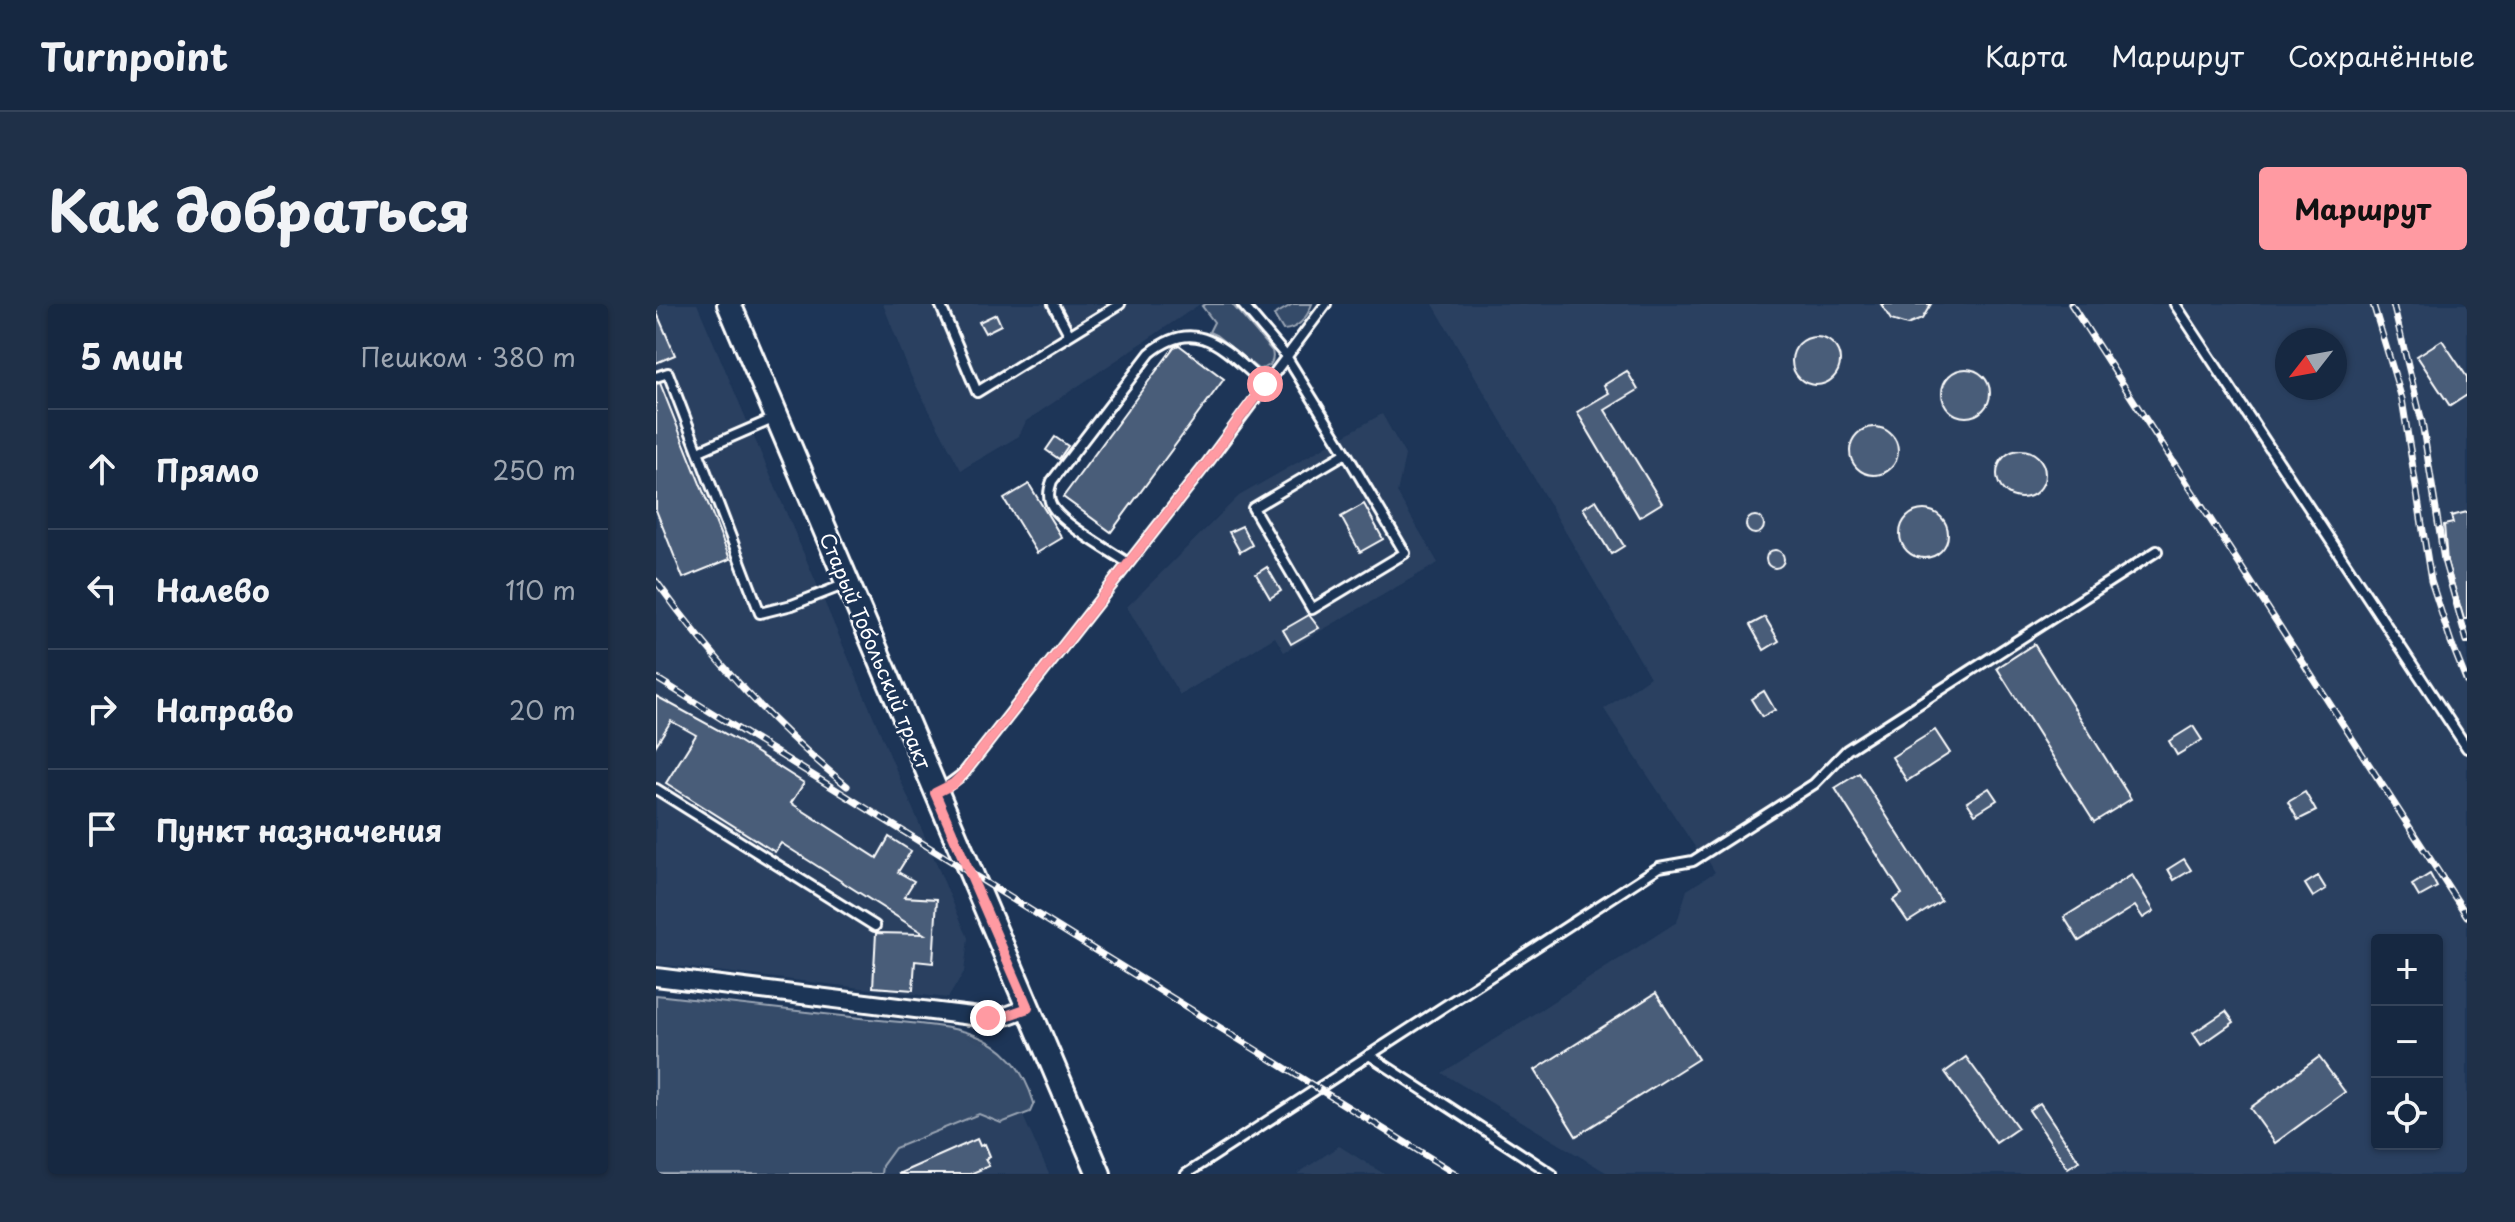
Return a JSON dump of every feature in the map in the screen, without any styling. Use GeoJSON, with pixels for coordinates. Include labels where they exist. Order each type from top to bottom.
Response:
{"type":"FeatureCollection","features":[{"type":"Feature","properties":{"kind":"street","name":"Старый Тобольский тракт"},"geometry":{"type":"LineString","coordinates":[[729,304],[1099,1174]]}},
{"type":"Feature","properties":{"kind":"street"},"geometry":{"type":"LineString","coordinates":[[656,977],[988,1018],[1003,1017],[1028,1008]]}},
{"type":"Feature","properties":{"kind":"lane"},"geometry":{"type":"LineString","coordinates":[[940,304],[977,392],[1120,304]]}},
{"type":"Feature","properties":{"kind":"lane"},"geometry":{"type":"LineString","coordinates":[[1053,304],[1069,334]]}},
{"type":"Feature","properties":{"kind":"lane"},"geometry":{"type":"LineString","coordinates":[[1242,304],[1286,356],[1346,453],[1405,553],[1312,609],[1253,508],[1346,453]]}},
{"type":"Feature","properties":{"kind":"lane"},"geometry":{"type":"LineString","coordinates":[[935,793],[953,784],[963,774],[1326,304]]}},
{"type":"Feature","properties":{"kind":"lane"},"geometry":{"type":"LineString","coordinates":[[2175,304],[2467,748]]}},
{"type":"Feature","properties":{"kind":"lane"},"geometry":{"type":"LineString","coordinates":[[1128,563],[1064,519],[1051,506],[1049,492],[1052,481],[1150,353],[1167,339],[1189,335],[1211,340],[1265,384]]}},
{"type":"Feature","properties":{"kind":"lane"},"geometry":{"type":"LineString","coordinates":[[656,377],[668,373],[760,613],[792,605],[847,583]]}},
{"type":"Feature","properties":{"kind":"lane"},"geometry":{"type":"LineString","coordinates":[[699,451],[776,417]]}},
{"type":"Feature","properties":{"kind":"lane"},"geometry":{"type":"LineString","coordinates":[[1186,1174],[1659,867],[1693,861],[1814,784],[1847,750],[2157,551]]}},
{"type":"Feature","properties":{"kind":"lane"},"geometry":{"type":"LineString","coordinates":[[656,789],[875,926]]}},
{"type":"Feature","properties":{"kind":"lane"},"geometry":{"type":"LineString","coordinates":[[1369,1055],[1552,1174]]}},
{"type":"Feature","properties":{"kind":"shaded area"},"geometry":{"type":"Polygon","coordinates":[[[656,304],[697,304],[968,938],[964,972],[948,998],[656,964],[656,304]]]}},
{"type":"Feature","properties":{"kind":"shaded area"},"geometry":{"type":"Polygon","coordinates":[[[883,304],[1200,304],[1026,421],[1019,436],[961,470],[911,376],[883,304]]]}},
{"type":"Feature","properties":{"kind":"shaded area"},"geometry":{"type":"Polygon","coordinates":[[[1232,304],[1272,351],[1271,364],[1258,369],[1209,332],[1214,322],[1202,306],[1232,304]]]}},
{"type":"Feature","properties":{"kind":"shaded area"},"geometry":{"type":"Polygon","coordinates":[[[1293,304],[1312,304],[1302,322],[1283,330],[1274,315],[1293,304]]]}},
{"type":"Feature","properties":{"kind":"shaded area"},"geometry":{"type":"Polygon","coordinates":[[[1433,304],[2467,304],[2467,1174],[1609,1174],[1442,1073],[1677,922],[1687,890],[1715,872],[1701,849],[1697,850],[1604,709],[1650,677],[1433,304]]]}},
{"type":"Feature","properties":{"kind":"shaded area"},"geometry":{"type":"Polygon","coordinates":[[[1382,414],[1405,455],[1397,493],[1438,563],[1284,652],[1275,637],[1180,695],[1127,607],[1239,496],[1382,414]]]}},
{"type":"Feature","properties":{"kind":"shaded area"},"geometry":{"type":"Polygon","coordinates":[[[656,995],[962,1031],[984,1039],[1004,1052],[1025,1080],[1034,1103],[1030,1112],[1001,1123],[979,1114],[895,1148],[882,1166],[881,1174],[656,1174],[656,995]]]}},
{"type":"Feature","properties":{"kind":"shaded area"},"geometry":{"type":"Polygon","coordinates":[[[979,1114],[1001,1123],[1022,1114],[1049,1174],[881,1174],[882,1166],[895,1148],[979,1114]]]}},
{"type":"Feature","properties":{"kind":"shaded area"},"geometry":{"type":"Polygon","coordinates":[[[1339,1146],[1384,1174],[1297,1174],[1339,1146]]]}},
{"type":"Feature","properties":{"kind":"building"},"geometry":{"type":"Polygon","coordinates":[[[1881,304],[1931,304],[1922,319],[1907,325],[1891,320],[1881,304]]]}},
{"type":"Feature","properties":{"kind":"building"},"geometry":{"type":"Polygon","coordinates":[[[656,311],[675,355],[656,363],[656,311]]]}},
{"type":"Feature","properties":{"kind":"building"},"geometry":{"type":"Polygon","coordinates":[[[996,314],[1001,325],[985,333],[979,322],[996,314]]]}},
{"type":"Feature","properties":{"kind":"building"},"geometry":{"type":"Polygon","coordinates":[[[1816,337],[1833,344],[1840,361],[1833,378],[1816,385],[1799,378],[1792,361],[1799,344],[1816,337]]]}},
{"type":"Feature","properties":{"kind":"building"},"geometry":{"type":"Polygon","coordinates":[[[2442,340],[2467,377],[2467,395],[2450,406],[2417,356],[2442,340]]]}},
{"type":"Feature","properties":{"kind":"building"},"geometry":{"type":"Polygon","coordinates":[[[1179,345],[1224,379],[1111,532],[1063,497],[1174,347],[1179,345]]]}},
{"type":"Feature","properties":{"kind":"building"},"geometry":{"type":"Polygon","coordinates":[[[1966,369],[1983,376],[1990,393],[1983,410],[1966,417],[1949,410],[1942,393],[1949,376],[1966,369]]]}},
{"type":"Feature","properties":{"kind":"building"},"geometry":{"type":"Polygon","coordinates":[[[1627,371],[1638,390],[1605,410],[1662,503],[1639,517],[1577,412],[1609,393],[1604,385],[1627,371]]]}},
{"type":"Feature","properties":{"kind":"building"},"geometry":{"type":"Polygon","coordinates":[[[660,383],[730,559],[683,578],[656,510],[656,384],[660,383]]]}},
{"type":"Feature","properties":{"kind":"building"},"geometry":{"type":"Polygon","coordinates":[[[1874,427],[1891,434],[1898,451],[1891,468],[1874,475],[1857,468],[1850,451],[1857,434],[1874,427]]]}},
{"type":"Feature","properties":{"kind":"building"},"geometry":{"type":"Polygon","coordinates":[[[1055,437],[1068,446],[1059,459],[1046,450],[1055,437]]]}},
{"type":"Feature","properties":{"kind":"building"},"geometry":{"type":"Polygon","coordinates":[[[2021,450],[2038,457],[2045,474],[2038,491],[2021,498],[2004,491],[1997,474],[2004,457],[2021,450]]]}},
{"type":"Feature","properties":{"kind":"building"},"geometry":{"type":"Polygon","coordinates":[[[1029,484],[1062,538],[1037,553],[1004,499],[1029,484]]]}},
{"type":"Feature","properties":{"kind":"building"},"geometry":{"type":"Polygon","coordinates":[[[1596,500],[1624,546],[1611,554],[1583,508],[1596,500]]]}},
{"type":"Feature","properties":{"kind":"building"},"geometry":{"type":"Polygon","coordinates":[[[1364,504],[1383,539],[1360,552],[1341,517],[1364,504]]]}},
{"type":"Feature","properties":{"kind":"building"},"geometry":{"type":"Polygon","coordinates":[[[1924,510],[1941,517],[1948,534],[1941,551],[1924,558],[1907,551],[1900,534],[1907,517],[1924,510]]]}},
{"type":"Feature","properties":{"kind":"building"},"geometry":{"type":"Polygon","coordinates":[[[2467,512],[2467,619],[2464,619],[2447,562],[2444,525],[2453,523],[2451,516],[2467,512]]]}},
{"type":"Feature","properties":{"kind":"building"},"geometry":{"type":"Polygon","coordinates":[[[1755,516],[1764,525],[1755,534],[1746,525],[1755,516]]]}},
{"type":"Feature","properties":{"kind":"building"},"geometry":{"type":"Polygon","coordinates":[[[1242,526],[1252,545],[1240,552],[1229,532],[1242,526]]]}},
{"type":"Feature","properties":{"kind":"building"},"geometry":{"type":"Polygon","coordinates":[[[1775,550],[1784,559],[1775,568],[1766,559],[1775,550]]]}},
{"type":"Feature","properties":{"kind":"building"},"geometry":{"type":"Polygon","coordinates":[[[1267,567],[1281,591],[1270,598],[1256,574],[1267,567]]]}},
{"type":"Feature","properties":{"kind":"building"},"geometry":{"type":"Polygon","coordinates":[[[1309,615],[1319,628],[1291,644],[1283,630],[1309,615]]]}},
{"type":"Feature","properties":{"kind":"building"},"geometry":{"type":"Polygon","coordinates":[[[1765,617],[1779,641],[1764,650],[1750,625],[1765,617]]]}},
{"type":"Feature","properties":{"kind":"building"},"geometry":{"type":"Polygon","coordinates":[[[2034,644],[2131,799],[2094,822],[1997,668],[2034,644]]]}},
{"type":"Feature","properties":{"kind":"building"},"geometry":{"type":"Polygon","coordinates":[[[1764,691],[1775,710],[1762,717],[1751,699],[1764,691]]]}},
{"type":"Feature","properties":{"kind":"building"},"geometry":{"type":"Polygon","coordinates":[[[656,696],[735,739],[804,783],[791,803],[877,858],[889,837],[911,851],[898,872],[914,881],[904,897],[937,899],[933,963],[915,961],[913,990],[873,987],[876,933],[924,934],[781,843],[775,852],[666,783],[696,735],[671,721],[656,745],[656,696]]]}},
{"type":"Feature","properties":{"kind":"building"},"geometry":{"type":"Polygon","coordinates":[[[2193,726],[2202,740],[2177,755],[2169,741],[2193,726]]]}},
{"type":"Feature","properties":{"kind":"building"},"geometry":{"type":"Polygon","coordinates":[[[1935,730],[1950,753],[1907,781],[1892,757],[1935,730]]]}},
{"type":"Feature","properties":{"kind":"building"},"geometry":{"type":"Polygon","coordinates":[[[1859,773],[1941,901],[1908,922],[1893,900],[1902,894],[1835,788],[1859,773]]]}},
{"type":"Feature","properties":{"kind":"building"},"geometry":{"type":"Polygon","coordinates":[[[1989,788],[1997,800],[1975,814],[1967,802],[1989,788]]]}},
{"type":"Feature","properties":{"kind":"building"},"geometry":{"type":"Polygon","coordinates":[[[2305,792],[2316,811],[2298,820],[2288,802],[2305,792]]]}},
{"type":"Feature","properties":{"kind":"building"},"geometry":{"type":"Polygon","coordinates":[[[2184,859],[2191,870],[2174,880],[2168,869],[2184,859]]]}},
{"type":"Feature","properties":{"kind":"building"},"geometry":{"type":"Polygon","coordinates":[[[2430,874],[2437,887],[2419,897],[2412,885],[2430,874]]]}},
{"type":"Feature","properties":{"kind":"building"},"geometry":{"type":"Polygon","coordinates":[[[2132,875],[2154,911],[2143,918],[2135,906],[2079,941],[2064,917],[2132,875]]]}},
{"type":"Feature","properties":{"kind":"building"},"geometry":{"type":"Polygon","coordinates":[[[2318,876],[2326,889],[2313,897],[2305,884],[2318,876]]]}},
{"type":"Feature","properties":{"kind":"building"},"geometry":{"type":"Polygon","coordinates":[[[1656,993],[1698,1059],[1576,1136],[1535,1070],[1656,993]]]}},
{"type":"Feature","properties":{"kind":"building"},"geometry":{"type":"Polygon","coordinates":[[[2226,1011],[2234,1022],[2201,1045],[2193,1033],[2226,1011]]]}},
{"type":"Feature","properties":{"kind":"building"},"geometry":{"type":"Polygon","coordinates":[[[1966,1057],[2018,1128],[1996,1143],[1945,1072],[1966,1057]]]}},
{"type":"Feature","properties":{"kind":"building"},"geometry":{"type":"Polygon","coordinates":[[[2319,1057],[2345,1092],[2275,1143],[2250,1108],[2319,1057]]]}},
{"type":"Feature","properties":{"kind":"building"},"geometry":{"type":"Polygon","coordinates":[[[2040,1103],[2079,1161],[2068,1168],[2029,1110],[2040,1103]]]}},
{"type":"Feature","properties":{"kind":"building"},"geometry":{"type":"Polygon","coordinates":[[[977,1139],[980,1146],[985,1144],[990,1156],[985,1159],[989,1166],[970,1174],[898,1174],[977,1139]]]}},
{"type":"Feature","properties":{"kind":"railway"},"geometry":{"type":"LineString","coordinates":[[2071,304],[2467,916]]}},
{"type":"Feature","properties":{"kind":"railway"},"geometry":{"type":"LineString","coordinates":[[2373,304],[2402,399],[2431,581],[2467,682]]}},
{"type":"Feature","properties":{"kind":"railway"},"geometry":{"type":"LineString","coordinates":[[2393,304],[2422,422],[2444,560],[2467,641]]}},
{"type":"Feature","properties":{"kind":"railway"},"geometry":{"type":"LineString","coordinates":[[656,581],[745,690],[847,786]]}},
{"type":"Feature","properties":{"kind":"railway"},"geometry":{"type":"LineString","coordinates":[[656,678],[1456,1174]]}},
{"type":"Feature","properties":{"kind":"route"},"geometry":{"type":"LineString","coordinates":[[988,1018],[1003,1017],[1028,1008],[935,793],[953,784],[963,774],[1208,462],[1265,384]]}}]}
